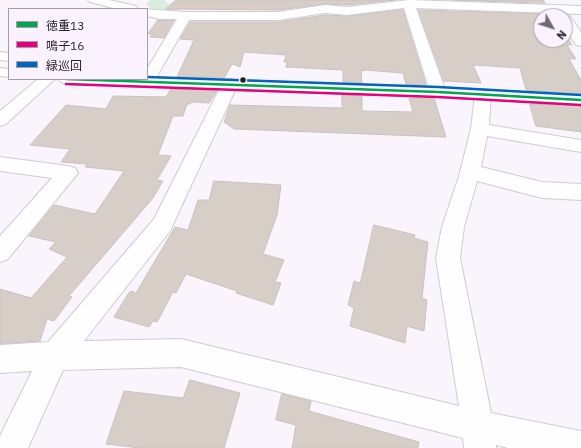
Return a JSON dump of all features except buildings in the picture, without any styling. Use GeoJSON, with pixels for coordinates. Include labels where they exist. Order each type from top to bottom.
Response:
{"type":"FeatureCollection","features":[{"type":"Feature","properties":{"kind":"street"},"geometry":{"type":"LineString","coordinates":[[94,0],[128,8]]}},
{"type":"Feature","properties":{"kind":"street"},"geometry":{"type":"LineString","coordinates":[[148,12],[160,15],[184,16],[278,16],[325,9],[347,11],[409,4],[451,3],[533,9]]}},
{"type":"Feature","properties":{"kind":"street"},"geometry":{"type":"LineString","coordinates":[[409,4],[438,92]]}},
{"type":"Feature","properties":{"kind":"street"},"geometry":{"type":"LineString","coordinates":[[184,16],[149,74],[230,84],[483,94],[581,100]]}},
{"type":"Feature","properties":{"kind":"street"},"geometry":{"type":"LineString","coordinates":[[573,31],[581,42]]}},
{"type":"Feature","properties":{"kind":"street"},"geometry":{"type":"LineString","coordinates":[[0,120],[46,80]]}},
{"type":"Feature","properties":{"kind":"street"},"geometry":{"type":"LineString","coordinates":[[11,448],[55,356],[162,225],[230,84]]}},
{"type":"Feature","properties":{"kind":"street"},"geometry":{"type":"LineString","coordinates":[[479,437],[448,258],[453,227],[470,172],[480,129],[483,94]]}},
{"type":"Feature","properties":{"kind":"street"},"geometry":{"type":"LineString","coordinates":[[480,129],[581,146]]}},
{"type":"Feature","properties":{"kind":"street"},"geometry":{"type":"LineString","coordinates":[[0,164],[68,173],[0,252]]}},
{"type":"Feature","properties":{"kind":"street"},"geometry":{"type":"LineString","coordinates":[[470,172],[542,190],[581,192]]}},
{"type":"Feature","properties":{"kind":"street"},"geometry":{"type":"LineString","coordinates":[[0,359],[181,353],[479,437],[581,447]]}},
{"type":"Feature","properties":{"kind":"green space"},"geometry":{"type":"Polygon","coordinates":[[[149,0],[164,0],[170,5],[179,8],[175,11],[151,9],[146,4],[149,0]]]}},
{"type":"Feature","properties":{"kind":"transit line","name":"緑巡回"},"geometry":{"type":"LineString","coordinates":[[148,77],[438,87],[581,95]]}},
{"type":"Feature","properties":{"kind":"transit line","name":"徳重13"},"geometry":{"type":"LineString","coordinates":[[95,80],[438,92],[581,100]]}},
{"type":"Feature","properties":{"kind":"transit line","name":"鳴子16"},"geometry":{"type":"LineString","coordinates":[[66,84],[438,97],[581,105]]}}]}
